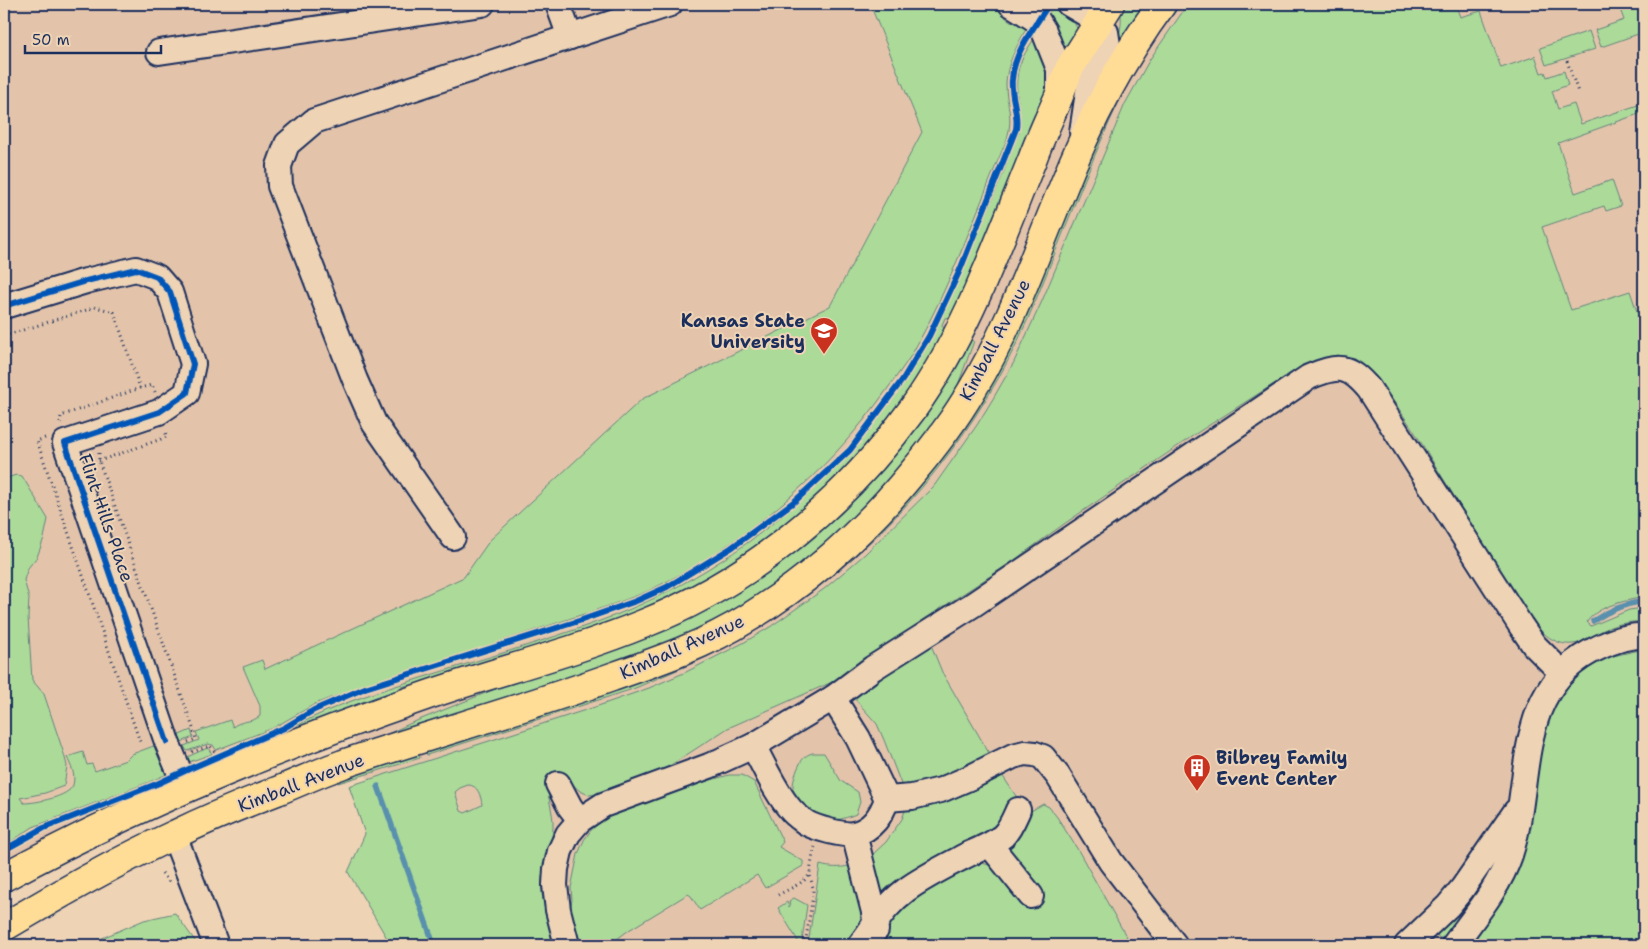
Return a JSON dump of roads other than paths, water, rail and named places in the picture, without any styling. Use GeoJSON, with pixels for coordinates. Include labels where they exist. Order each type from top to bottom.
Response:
{"type":"FeatureCollection","features":[{"type":"Feature","properties":{"kind":"main road","name":"Kimball Avenue"},"geometry":{"type":"LineString","coordinates":[[4,927],[54,898],[174,835],[339,766],[579,689],[649,664],[713,637],[748,618],[811,573],[840,548],[898,489],[929,453],[973,390],[991,356],[1027,277],[1079,149],[1115,76],[1162,4]]}},
{"type":"Feature","properties":{"kind":"main road","name":"Kimball Avenue"},"geometry":{"type":"LineString","coordinates":[[4,878],[73,842],[181,760],[282,748],[425,696],[583,646],[644,624],[690,603],[739,575],[784,542],[817,514],[855,477],[897,428],[912,409],[956,339],[979,290],[1069,69],[1104,13]]}},
{"type":"Feature","properties":{"kind":"main road"},"geometry":{"type":"LineString","coordinates":[[174,835],[170,827],[173,817],[182,811],[242,784],[311,758],[425,696]]}},
{"type":"Feature","properties":{"kind":"street"},"geometry":{"type":"LineString","coordinates":[[159,52],[482,4]]}},
{"type":"Feature","properties":{"kind":"street"},"geometry":{"type":"LineString","coordinates":[[558,4],[570,37]]}},
{"type":"Feature","properties":{"kind":"street"},"geometry":{"type":"LineString","coordinates":[[453,537],[374,424],[355,380],[280,186],[279,166],[287,144],[314,121],[670,4]]}},
{"type":"Feature","properties":{"kind":"street"},"geometry":{"type":"LineString","coordinates":[[1011,4],[1038,21],[1044,30],[1059,69],[1059,96]]}},
{"type":"Feature","properties":{"kind":"street"},"geometry":{"type":"LineString","coordinates":[[1069,4],[1104,13],[1108,45],[1090,79],[1079,149]]}},
{"type":"Feature","properties":{"kind":"street","name":"Flint Hills Place"},"geometry":{"type":"LineString","coordinates":[[4,306],[86,281],[136,269],[157,277],[170,292],[193,364],[187,393],[159,412],[65,443],[181,760]]}},
{"type":"Feature","properties":{"kind":"street"},"geometry":{"type":"LineString","coordinates":[[567,945],[558,910],[556,869],[560,850],[568,834],[580,820],[603,805],[709,766],[752,746],[833,698],[873,668],[974,604],[1310,377],[1327,370],[1343,368],[1358,375],[1369,389],[1521,626],[1534,645],[1562,673]]}},
{"type":"Feature","properties":{"kind":"street"},"geometry":{"type":"LineString","coordinates":[[1454,945],[1479,910],[1502,872],[1509,856],[1516,832],[1529,742],[1541,704],[1562,673],[1573,663],[1603,645],[1622,639],[1644,636]]}},
{"type":"Feature","properties":{"kind":"street"},"geometry":{"type":"LineString","coordinates":[[752,746],[779,793],[791,810],[806,823],[826,830],[854,834],[869,827],[883,813],[887,799],[875,769],[833,698]]}},
{"type":"Feature","properties":{"kind":"street"},"geometry":{"type":"LineString","coordinates":[[887,799],[912,797],[941,790],[1013,756],[1025,753],[1043,757],[1058,776],[1111,862],[1175,945]]}},
{"type":"Feature","properties":{"kind":"street"},"geometry":{"type":"LineString","coordinates":[[558,784],[570,807],[580,820]]}},
{"type":"Feature","properties":{"kind":"street"},"geometry":{"type":"LineString","coordinates":[[1407,945],[1448,906],[1462,889],[1520,806]]}},
{"type":"Feature","properties":{"kind":"street"},"geometry":{"type":"LineString","coordinates":[[860,945],[876,934],[882,911],[908,888],[948,865],[990,845],[1004,835],[1018,810]]}},
{"type":"Feature","properties":{"kind":"street"},"geometry":{"type":"LineString","coordinates":[[854,834],[870,894],[876,934]]}},
{"type":"Feature","properties":{"kind":"street"},"geometry":{"type":"LineString","coordinates":[[174,835],[216,945]]}},
{"type":"Feature","properties":{"kind":"street"},"geometry":{"type":"LineString","coordinates":[[990,845],[1031,896]]}},
{"type":"Feature","properties":{"kind":"waterway"},"geometry":{"type":"LineString","coordinates":[[1593,621],[1617,608],[1644,601]]}},
{"type":"Feature","properties":{"kind":"waterway"},"geometry":{"type":"LineString","coordinates":[[378,786],[434,945]]}},
{"type":"Feature","properties":{"kind":"place","name":"Kansas State University"},"geometry":{"type":"Point","coordinates":[824,355]}},
{"type":"Feature","properties":{"kind":"place","name":"Bilbrey Family Event Center"},"geometry":{"type":"Point","coordinates":[1197,792]}}]}
